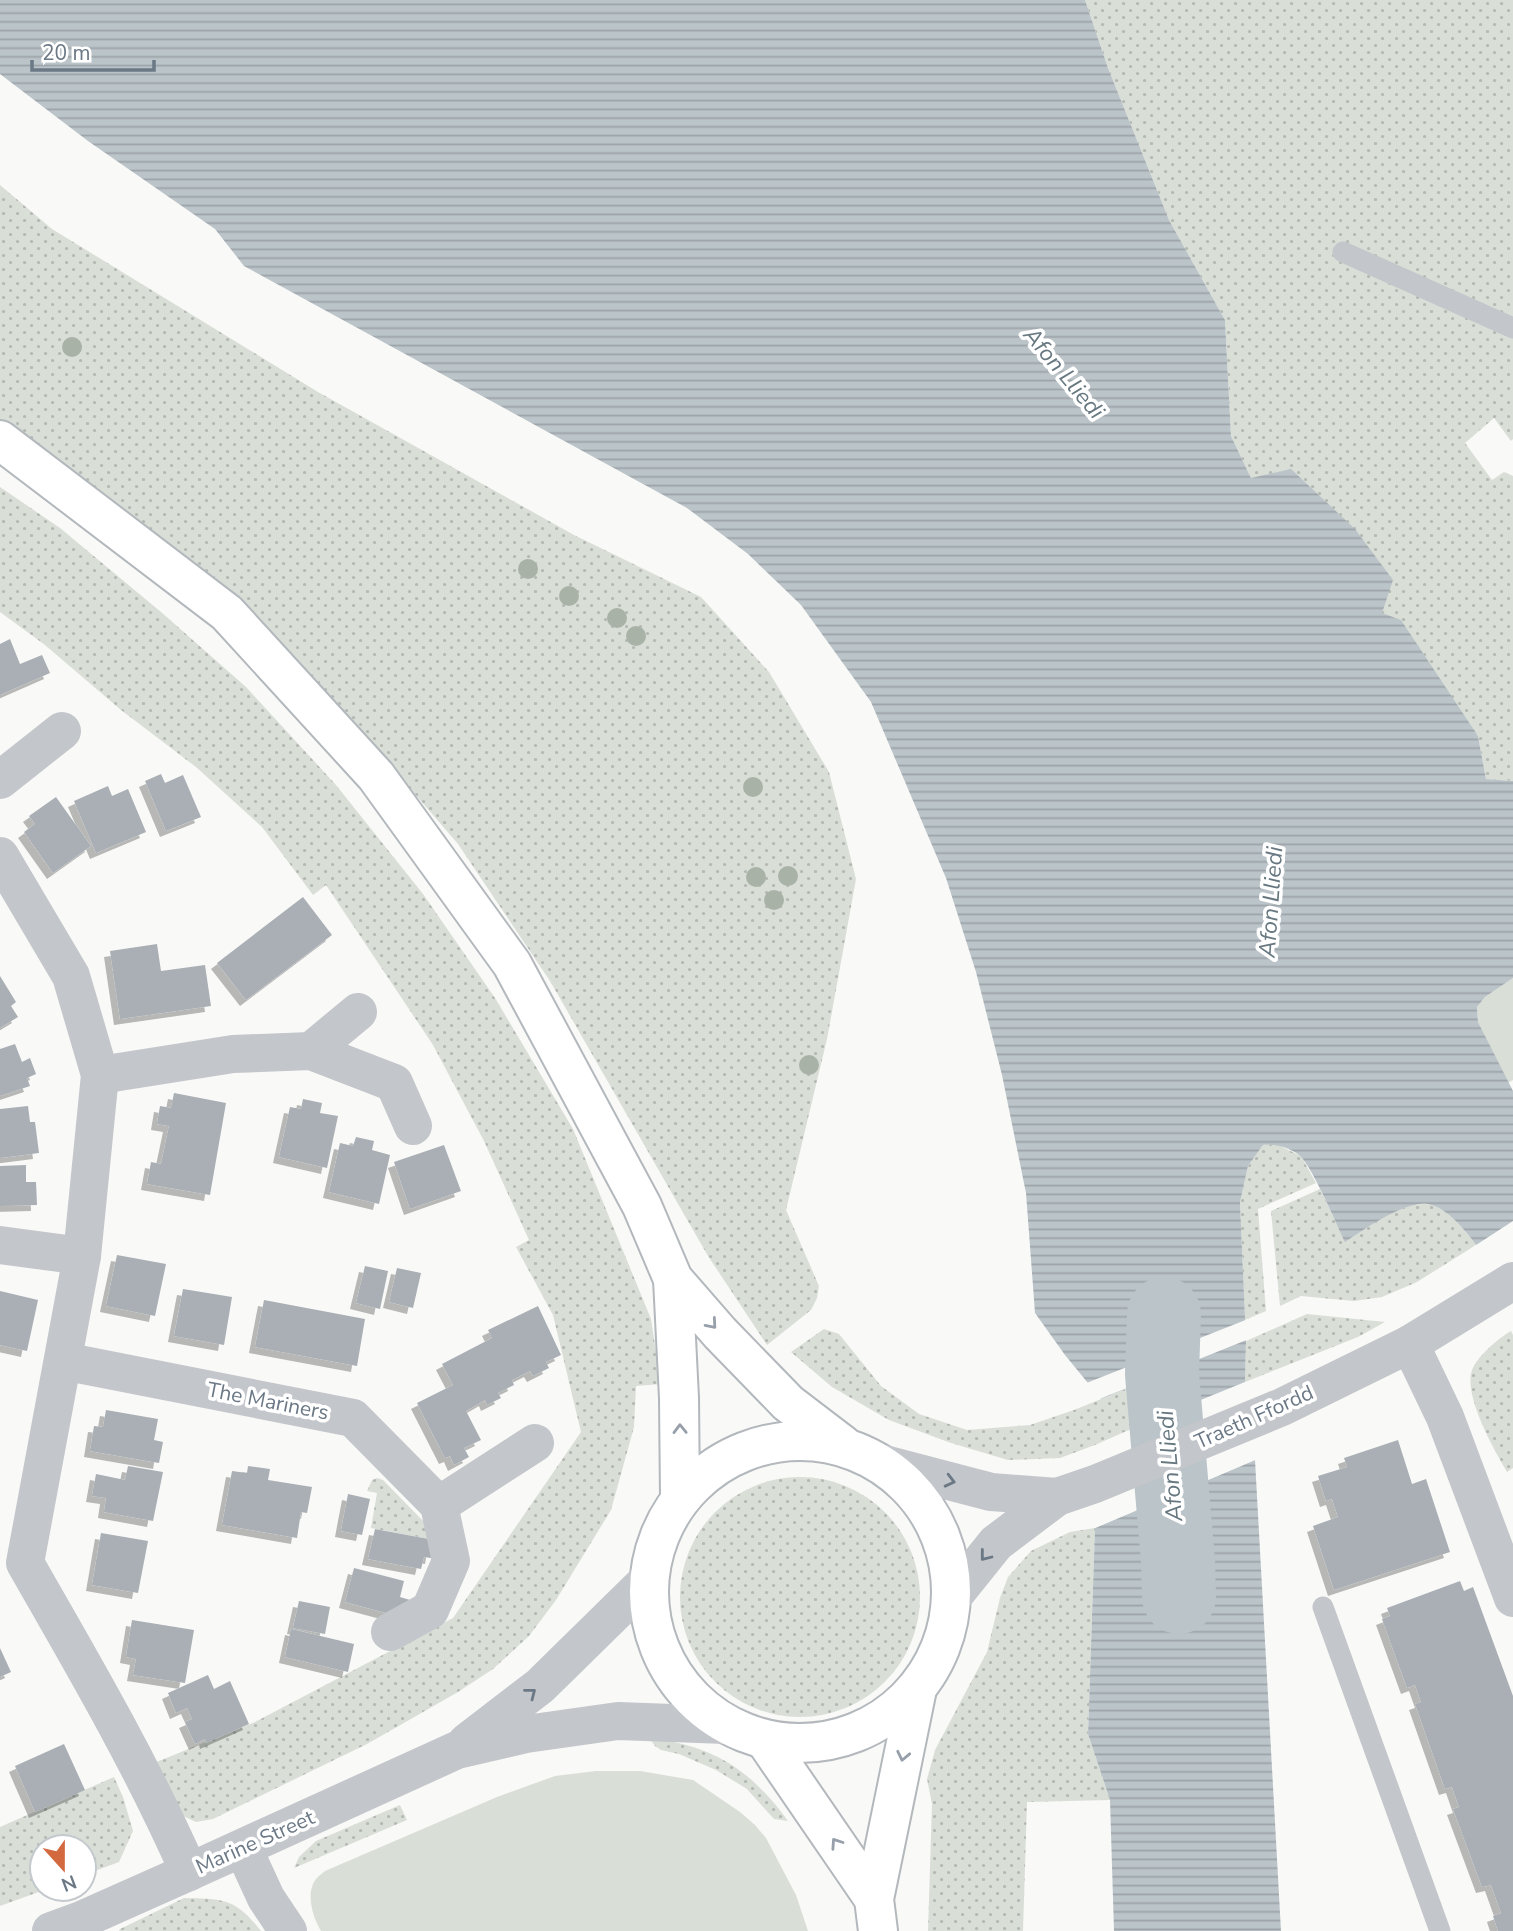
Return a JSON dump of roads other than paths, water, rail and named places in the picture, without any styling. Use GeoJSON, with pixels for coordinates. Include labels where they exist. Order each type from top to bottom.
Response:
{"type":"FeatureCollection","features":[{"type":"Feature","properties":{"kind":"main road"},"geometry":{"type":"LineString","coordinates":[[0,440],[227,613],[376,776],[512,964],[642,1206],[673,1279],[720,1333],[788,1403],[843,1445],[884,1464],[918,1494],[941,1533],[952,1573],[951,1614],[939,1654],[917,1689],[887,1717],[850,1736],[808,1744],[765,1740],[726,1725],[692,1700],[666,1665],[651,1624],[648,1580],[658,1536],[680,1497],[713,1467],[753,1447],[798,1439],[843,1445]]}},
{"type":"Feature","properties":{"kind":"main road"},"geometry":{"type":"LineString","coordinates":[[673,1279],[680,1398],[680,1497]]}},
{"type":"Feature","properties":{"kind":"main road"},"geometry":{"type":"LineString","coordinates":[[876,1915],[917,1689]]}},
{"type":"Feature","properties":{"kind":"main road"},"geometry":{"type":"LineString","coordinates":[[765,1740],[876,1915]]}},
{"type":"Feature","properties":{"kind":"street"},"geometry":{"type":"LineString","coordinates":[[0,780],[61,732]]}},
{"type":"Feature","properties":{"kind":"street"},"geometry":{"type":"LineString","coordinates":[[0,856],[71,976],[100,1075],[82,1256],[63,1361],[12,1567],[97,1689],[189,1872]]}},
{"type":"Feature","properties":{"kind":"street"},"geometry":{"type":"LineString","coordinates":[[311,1051],[358,1012]]}},
{"type":"Feature","properties":{"kind":"street"},"geometry":{"type":"LineString","coordinates":[[100,1075],[233,1055],[311,1051],[394,1083],[413,1126]]}},
{"type":"Feature","properties":{"kind":"street"},"geometry":{"type":"LineString","coordinates":[[0,1245],[82,1256]]}},
{"type":"Feature","properties":{"kind":"street","name":"Traeth Ffordd"},"geometry":{"type":"LineString","coordinates":[[951,1599],[996,1543],[1057,1497],[1258,1418],[1410,1345],[1513,1281]]}},
{"type":"Feature","properties":{"kind":"street"},"geometry":{"type":"LineString","coordinates":[[1410,1345],[1445,1417],[1513,1598]]}},
{"type":"Feature","properties":{"kind":"street","name":"The Mariners"},"geometry":{"type":"LineString","coordinates":[[63,1361],[353,1418],[439,1504]]}},
{"type":"Feature","properties":{"kind":"street"},"geometry":{"type":"LineString","coordinates":[[390,1632],[430,1610],[452,1562],[439,1504],[535,1443]]}},
{"type":"Feature","properties":{"kind":"street","name":"Traeth Ffordd"},"geometry":{"type":"LineString","coordinates":[[884,1464],[991,1492],[1057,1497]]}},
{"type":"Feature","properties":{"kind":"street","name":"Marine Street"},"geometry":{"type":"LineString","coordinates":[[457,1750],[540,1686],[648,1580]]}},
{"type":"Feature","properties":{"kind":"street","name":"Marine Street"},"geometry":{"type":"LineString","coordinates":[[73,1927],[457,1750],[526,1734],[618,1721],[726,1725]]}},
{"type":"Feature","properties":{"kind":"street"},"geometry":{"type":"LineString","coordinates":[[243,1847],[265,1898],[288,1931]]}},
{"type":"Feature","properties":{"kind":"lane"},"geometry":{"type":"LineString","coordinates":[[1343,252],[1513,328]]}},
{"type":"Feature","properties":{"kind":"lane"},"geometry":{"type":"LineString","coordinates":[[1323,1607],[1440,1931]]}},
{"type":"Feature","properties":{"kind":"water"},"geometry":{"type":"Polygon","coordinates":[[[0,0],[1085,0],[1108,68],[1169,220],[1225,320],[1231,436],[1251,478],[1291,469],[1355,529],[1393,580],[1382,613],[1401,620],[1478,736],[1486,779],[1513,781],[1513,978],[1485,997],[1477,1007],[1478,1022],[1513,1091],[1513,1303],[1476,1245],[1440,1208],[1427,1204],[1407,1207],[1384,1217],[1345,1242],[1317,1182],[1299,1155],[1286,1148],[1263,1145],[1248,1166],[1240,1202],[1246,1341],[1245,1382],[1149,1421],[1148,1380],[1101,1399],[1035,1313],[1026,1193],[1002,1075],[976,972],[946,878],[871,702],[801,605],[748,554],[687,508],[244,266],[215,229],[88,141],[0,74],[0,0]]]}},
{"type":"Feature","properties":{"kind":"water"},"geometry":{"type":"Polygon","coordinates":[[[1255,1460],[1281,1931],[1114,1931],[1110,1800],[1088,1734],[1095,1528],[1255,1460]]]}},
{"type":"Feature","properties":{"kind":"waterway","name":"Afon Lliedi"},"geometry":{"type":"LineString","coordinates":[[1164,1314],[1162,1374],[1179,1597]]}}]}
